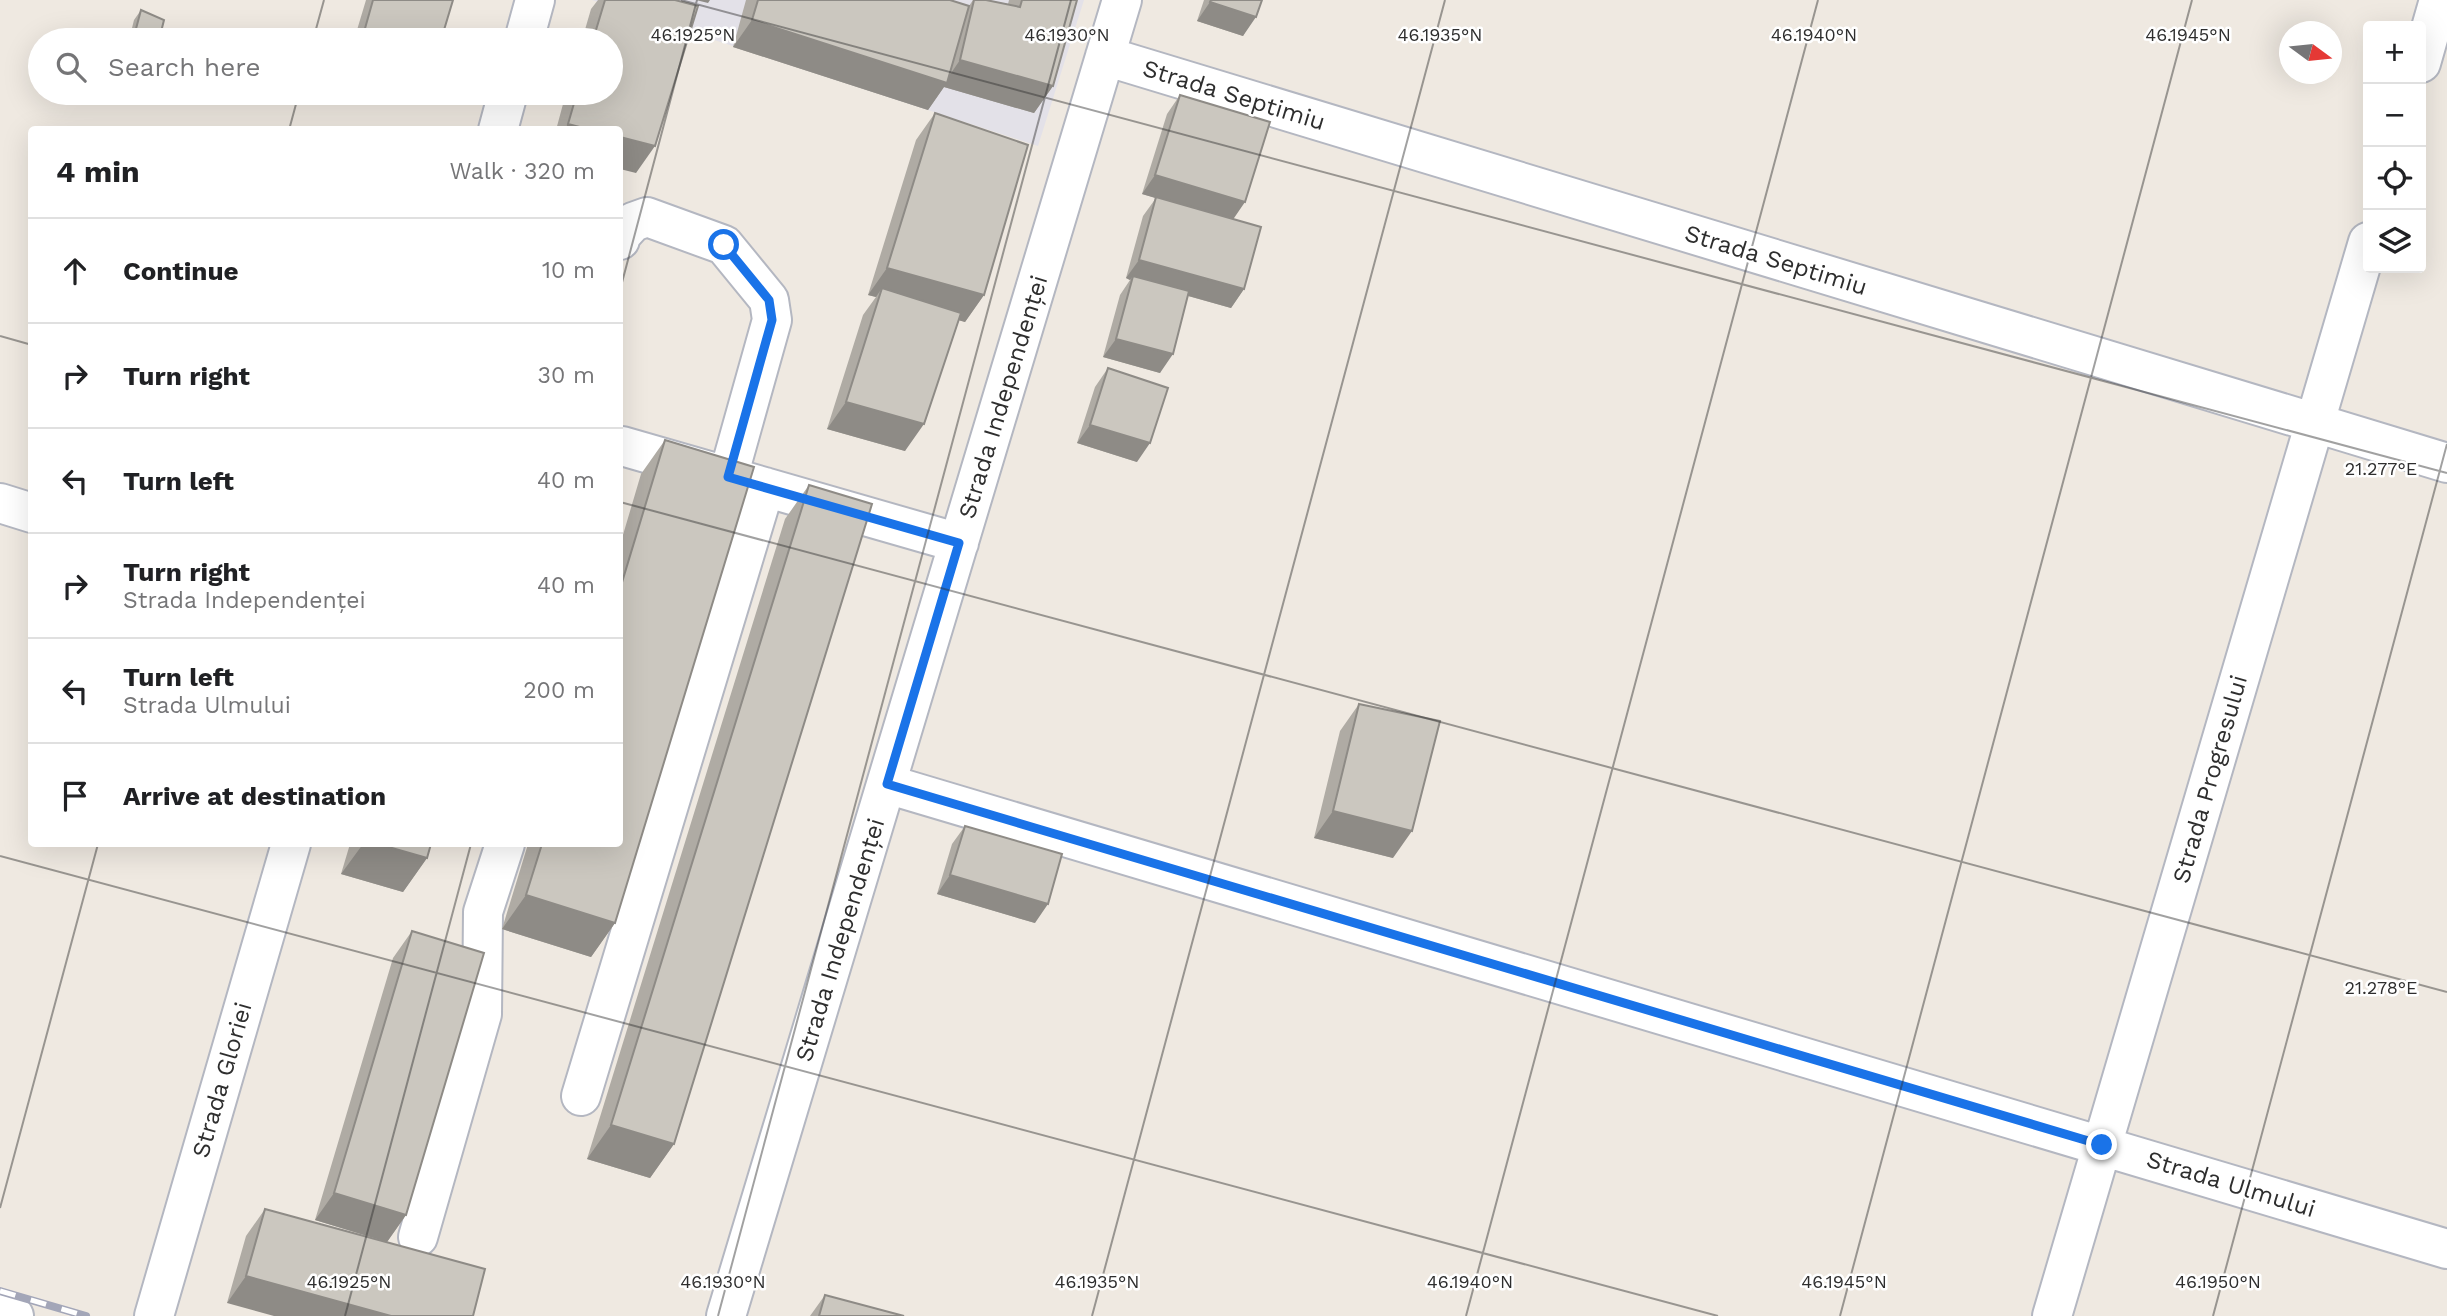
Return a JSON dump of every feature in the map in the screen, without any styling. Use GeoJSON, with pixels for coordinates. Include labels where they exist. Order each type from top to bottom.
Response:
{"type":"FeatureCollection","features":[{"type":"Feature","properties":{"kind":"street"},"geometry":{"type":"LineString","coordinates":[[527,28],[535,0]]}},
{"type":"Feature","properties":{"kind":"street","name":"Strada Independenței"},"geometry":{"type":"LineString","coordinates":[[726,1316],[1122,0]]}},
{"type":"Feature","properties":{"kind":"street"},"geometry":{"type":"LineString","coordinates":[[2426,46],[2439,0]]}},
{"type":"Feature","properties":{"kind":"street","name":"Strada Septimiu"},"geometry":{"type":"LineString","coordinates":[[1105,56],[2447,463]]}},
{"type":"Feature","properties":{"kind":"street"},"geometry":{"type":"LineString","coordinates":[[499,126],[505,105]]}},
{"type":"Feature","properties":{"kind":"street"},"geometry":{"type":"LineString","coordinates":[[623,233],[634,222],[646,218],[724,245],[769,300],[772,320],[728,477]]}},
{"type":"Feature","properties":{"kind":"street","name":"Strada Progresului"},"geometry":{"type":"LineString","coordinates":[[2052,1316],[2363,259]]}},
{"type":"Feature","properties":{"kind":"street"},"geometry":{"type":"LineString","coordinates":[[623,445],[959,543]]}},
{"type":"Feature","properties":{"kind":"street"},"geometry":{"type":"LineString","coordinates":[[581,1096],[765,487]]}},
{"type":"Feature","properties":{"kind":"street"},"geometry":{"type":"LineString","coordinates":[[0,503],[28,512]]}},
{"type":"Feature","properties":{"kind":"street","name":"Strada Ulmului"},"geometry":{"type":"LineString","coordinates":[[887,784],[2447,1249]]}},
{"type":"Feature","properties":{"kind":"street","name":"Strada Gloriei"},"geometry":{"type":"LineString","coordinates":[[154,1316],[289,847]]}},
{"type":"Feature","properties":{"kind":"street"},"geometry":{"type":"LineString","coordinates":[[418,1237],[482,1014],[484,912],[504,847]]}},
{"type":"Feature","properties":{"kind":"street"},"geometry":{"type":"LineString","coordinates":[[0,1312],[14,1316]]}},
{"type":"Feature","properties":{"kind":"shaded area"},"geometry":{"type":"Polygon","coordinates":[[[592,0],[1084,0],[1038,146],[592,0]]]}},
{"type":"Feature","properties":{"kind":"building"},"geometry":{"type":"Polygon","coordinates":[[[373,0],[453,0],[445,28],[365,28],[373,0]]]}},
{"type":"Feature","properties":{"kind":"building"},"geometry":{"type":"Polygon","coordinates":[[[605,0],[675,0],[698,6],[655,146],[623,138],[623,126],[568,124],[574,105],[623,105],[623,28],[597,28],[605,0]]]}},
{"type":"Feature","properties":{"kind":"building"},"geometry":{"type":"Polygon","coordinates":[[[758,0],[950,0],[969,6],[947,83],[752,20],[758,0]]]}},
{"type":"Feature","properties":{"kind":"building"},"geometry":{"type":"Polygon","coordinates":[[[974,0],[1020,7],[1022,0],[1077,0],[1053,86],[960,60],[974,0]]]}},
{"type":"Feature","properties":{"kind":"building"},"geometry":{"type":"Polygon","coordinates":[[[1262,0],[1256,17],[1210,2],[1262,0]]]}},
{"type":"Feature","properties":{"kind":"building"},"geometry":{"type":"Polygon","coordinates":[[[141,10],[164,20],[162,28],[136,28],[141,10]]]}},
{"type":"Feature","properties":{"kind":"building"},"geometry":{"type":"Polygon","coordinates":[[[1180,95],[1270,122],[1245,202],[1155,175],[1180,95]]]}},
{"type":"Feature","properties":{"kind":"building"},"geometry":{"type":"Polygon","coordinates":[[[935,113],[1028,145],[984,295],[887,268],[935,113]]]}},
{"type":"Feature","properties":{"kind":"building"},"geometry":{"type":"Polygon","coordinates":[[[1156,197],[1261,227],[1244,289],[1139,260],[1156,197]]]}},
{"type":"Feature","properties":{"kind":"building"},"geometry":{"type":"Polygon","coordinates":[[[1133,276],[1189,291],[1173,354],[1116,339],[1133,276]]]}},
{"type":"Feature","properties":{"kind":"building"},"geometry":{"type":"Polygon","coordinates":[[[882,288],[961,313],[924,424],[846,402],[882,288]]]}},
{"type":"Feature","properties":{"kind":"building"},"geometry":{"type":"Polygon","coordinates":[[[1108,368],[1168,388],[1150,443],[1090,425],[1108,368]]]}},
{"type":"Feature","properties":{"kind":"building"},"geometry":{"type":"Polygon","coordinates":[[[665,440],[754,467],[615,923],[526,895],[541,847],[623,847],[623,579],[665,440]]]}},
{"type":"Feature","properties":{"kind":"building"},"geometry":{"type":"Polygon","coordinates":[[[809,485],[872,504],[674,1144],[611,1125],[809,485]]]}},
{"type":"Feature","properties":{"kind":"building"},"geometry":{"type":"Polygon","coordinates":[[[1359,704],[1440,721],[1412,831],[1333,811],[1359,704]]]}},
{"type":"Feature","properties":{"kind":"building"},"geometry":{"type":"Polygon","coordinates":[[[965,826],[1062,854],[1048,904],[950,875],[965,826]]]}},
{"type":"Feature","properties":{"kind":"building"},"geometry":{"type":"Polygon","coordinates":[[[388,847],[430,847],[427,858],[388,847]]]}},
{"type":"Feature","properties":{"kind":"building"},"geometry":{"type":"Polygon","coordinates":[[[412,931],[484,953],[406,1215],[334,1193],[412,931]]]}},
{"type":"Feature","properties":{"kind":"building"},"geometry":{"type":"Polygon","coordinates":[[[265,1209],[485,1269],[473,1316],[391,1316],[246,1276],[265,1209]]]}},
{"type":"Feature","properties":{"kind":"building"},"geometry":{"type":"Polygon","coordinates":[[[825,1295],[904,1316],[819,1316],[825,1295]]]}},
{"type":"Feature","properties":{"kind":"railway"},"geometry":{"type":"LineString","coordinates":[[0,1291],[86,1316]]}},
{"type":"Feature","properties":{"kind":"route"},"geometry":{"type":"LineString","coordinates":[[724,245],[769,300],[772,320],[728,477],[959,543],[887,784],[2102,1145]]}}]}
